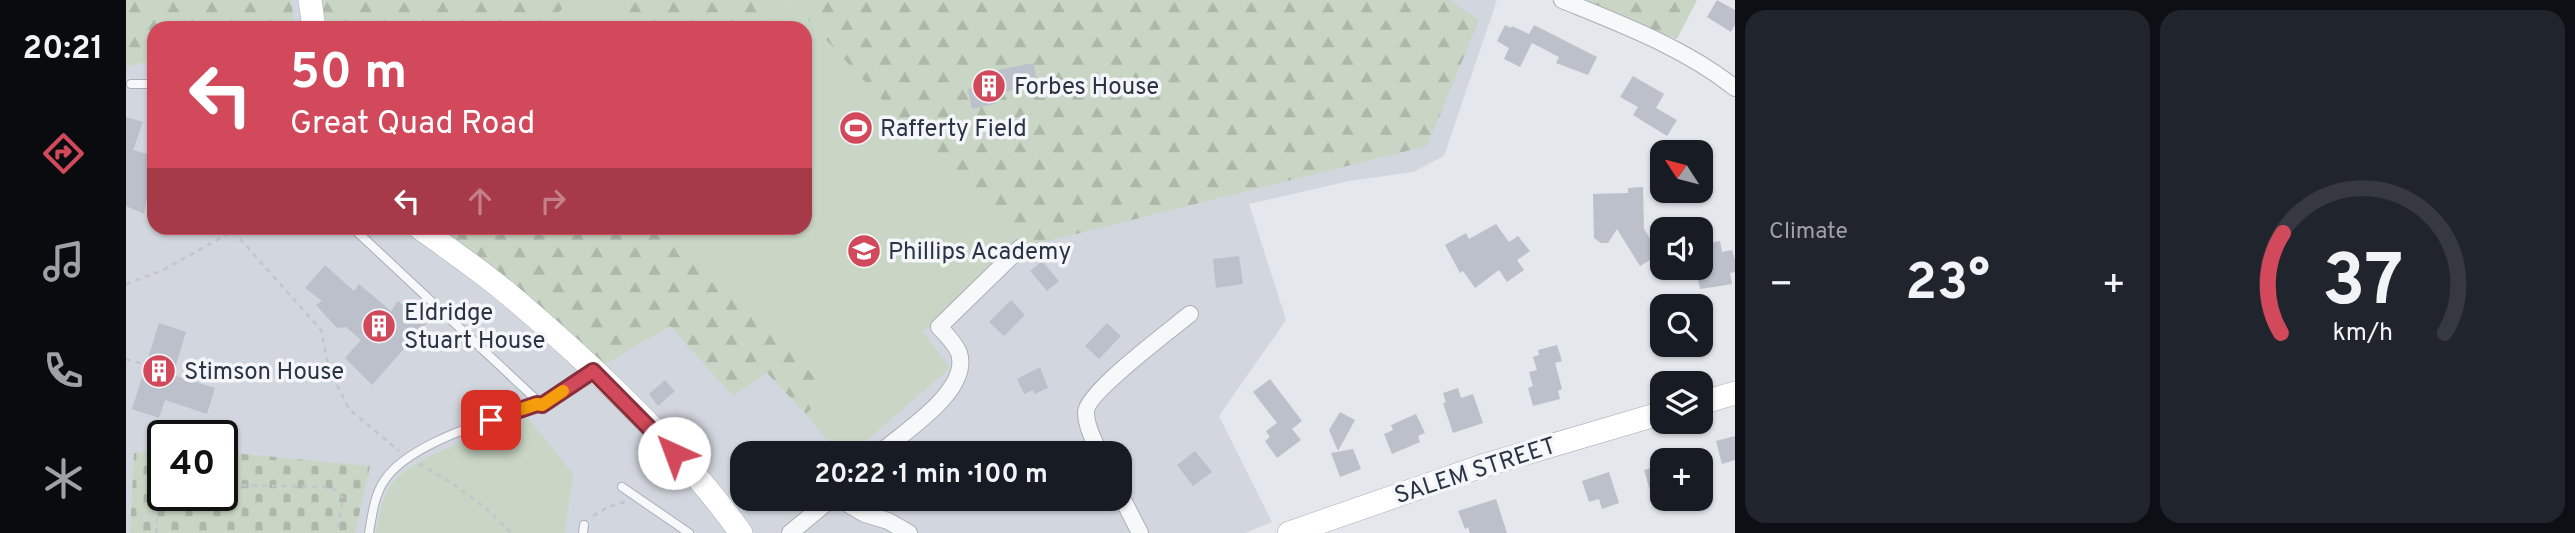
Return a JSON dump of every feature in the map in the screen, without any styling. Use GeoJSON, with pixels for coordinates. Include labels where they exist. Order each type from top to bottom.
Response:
{"type":"FeatureCollection","features":[{"type":"Feature","properties":{"kind":"street"},"geometry":{"type":"LineString","coordinates":[[310,0],[313,21]]}},
{"type":"Feature","properties":{"kind":"street"},"geometry":{"type":"LineString","coordinates":[[1562,0],[1617,22],[1696,62],[1735,88]]}},
{"type":"Feature","properties":{"kind":"street"},"geometry":{"type":"LineString","coordinates":[[429,235],[505,291],[593,371],[689,468],[741,533]]}},
{"type":"Feature","properties":{"kind":"street"},"geometry":{"type":"LineString","coordinates":[[895,441],[928,414],[952,387],[960,369],[959,354],[939,327],[1020,248]]}},
{"type":"Feature","properties":{"kind":"street"},"geometry":{"type":"LineString","coordinates":[[1094,441],[1086,411],[1089,403],[1116,375],[1190,314]]}},
{"type":"Feature","properties":{"kind":"street"},"geometry":{"type":"LineString","coordinates":[[1713,399],[1735,393]]}},
{"type":"Feature","properties":{"kind":"street","name":"SALEM STREET"},"geometry":{"type":"LineString","coordinates":[[1289,533],[1482,466],[1650,417]]}},
{"type":"Feature","properties":{"kind":"street"},"geometry":{"type":"LineString","coordinates":[[790,533],[817,511]]}},
{"type":"Feature","properties":{"kind":"street"},"geometry":{"type":"LineString","coordinates":[[860,511],[888,521],[909,533]]}},
{"type":"Feature","properties":{"kind":"street"},"geometry":{"type":"LineString","coordinates":[[1129,511],[1140,533]]}},
{"type":"Feature","properties":{"kind":"lane"},"geometry":{"type":"LineString","coordinates":[[131,84],[147,84]]}},
{"type":"Feature","properties":{"kind":"lane"},"geometry":{"type":"LineString","coordinates":[[360,235],[542,405]]}},
{"type":"Feature","properties":{"kind":"lane"},"geometry":{"type":"LineString","coordinates":[[369,533],[376,496],[383,481],[406,458],[469,429],[537,404],[542,405],[593,371]]}},
{"type":"Feature","properties":{"kind":"lane"},"geometry":{"type":"LineString","coordinates":[[622,487],[690,533]]}},
{"type":"Feature","properties":{"kind":"path"},"geometry":{"type":"LineString","coordinates":[[126,284],[163,270],[226,235]]}},
{"type":"Feature","properties":{"kind":"path"},"geometry":{"type":"LineString","coordinates":[[237,235],[321,330],[329,369],[349,409],[406,458],[469,495],[494,514],[511,533]]}},
{"type":"Feature","properties":{"kind":"path"},"geometry":{"type":"LineString","coordinates":[[126,359],[146,365]]}},
{"type":"Feature","properties":{"kind":"path"},"geometry":{"type":"LineString","coordinates":[[238,485],[331,487],[343,498],[337,533]]}},
{"type":"Feature","properties":{"kind":"path"},"geometry":{"type":"LineString","coordinates":[[584,529],[596,513],[638,498]]}},
{"type":"Feature","properties":{"kind":"path"},"geometry":{"type":"LineString","coordinates":[[156,533],[158,511]]}},
{"type":"Feature","properties":{"kind":"shaded area"},"geometry":{"type":"Polygon","coordinates":[[[126,0],[303,0],[305,21],[147,21],[147,235],[413,235],[498,301],[622,410],[733,533],[126,533],[126,0]]]}},
{"type":"Feature","properties":{"kind":"shaded area","name":"Phillips Academy"},"geometry":{"type":"Polygon","coordinates":[[[320,0],[1497,0],[1444,156],[1413,172],[1349,181],[1249,204],[1286,320],[1219,416],[1272,522],[1245,533],[754,533],[740,511],[1132,511],[1132,441],[730,441],[730,498],[680,442],[443,235],[812,235],[812,21],[322,21],[320,0]]]}},
{"type":"Feature","properties":{"kind":"green space"},"geometry":{"type":"Polygon","coordinates":[[[126,0],[291,0],[294,21],[147,21],[147,61],[126,67],[126,0]]]}},
{"type":"Feature","properties":{"kind":"green space"},"geometry":{"type":"Polygon","coordinates":[[[310,0],[572,0],[549,21],[313,21],[310,0]]]}},
{"type":"Feature","properties":{"kind":"green space"},"geometry":{"type":"Polygon","coordinates":[[[572,0],[606,0],[635,21],[549,21],[572,0]]]}},
{"type":"Feature","properties":{"kind":"green space"},"geometry":{"type":"Polygon","coordinates":[[[606,0],[788,0],[765,21],[635,21],[606,0]]]}},
{"type":"Feature","properties":{"kind":"green space","name":"Rafferty Field"},"geometry":{"type":"Polygon","coordinates":[[[789,0],[809,21],[765,21],[789,0]]]}},
{"type":"Feature","properties":{"kind":"green space"},"geometry":{"type":"Polygon","coordinates":[[[789,0],[1449,0],[1479,20],[1427,146],[1020,248],[812,25],[812,21],[809,21],[789,0]]]}},
{"type":"Feature","properties":{"kind":"green space"},"geometry":{"type":"Polygon","coordinates":[[[1577,0],[1697,0],[1677,39],[1577,0]]]}},
{"type":"Feature","properties":{"kind":"green space","name":"Rafferty Field"},"geometry":{"type":"Polygon","coordinates":[[[812,25],[1020,248],[959,306],[923,332],[950,368],[866,441],[827,441],[806,414],[819,399],[815,377],[677,235],[812,235],[812,25]]]}},
{"type":"Feature","properties":{"kind":"green space"},"geometry":{"type":"Polygon","coordinates":[[[428,235],[677,235],[815,377],[819,400],[806,414],[767,373],[733,396],[670,326],[593,371],[428,235]]]}},
{"type":"Feature","properties":{"kind":"green space"},"geometry":{"type":"Polygon","coordinates":[[[528,418],[573,474],[565,533],[376,533],[384,498],[400,475],[453,446],[528,418]]]}},
{"type":"Feature","properties":{"kind":"green space"},"geometry":{"type":"Polygon","coordinates":[[[147,452],[147,511],[238,511],[238,454],[370,466],[355,533],[130,533],[134,453],[147,452]]]}},
{"type":"Feature","properties":{"kind":"building"},"geometry":{"type":"Polygon","coordinates":[[[1717,0],[1735,10],[1735,25],[1731,32],[1707,17],[1717,0]]]}},
{"type":"Feature","properties":{"kind":"building"},"geometry":{"type":"Polygon","coordinates":[[[1505,25],[1529,34],[1534,25],[1597,57],[1588,75],[1556,63],[1559,57],[1532,43],[1520,67],[1504,59],[1509,48],[1497,41],[1505,25]]]}},
{"type":"Feature","properties":{"kind":"building","name":"Forbes House"},"geometry":{"type":"Polygon","coordinates":[[[1033,63],[1038,85],[993,94],[995,104],[972,109],[968,89],[987,85],[984,73],[1033,63]]]}},
{"type":"Feature","properties":{"kind":"building"},"geometry":{"type":"Polygon","coordinates":[[[1633,76],[1664,94],[1656,108],[1677,120],[1667,136],[1633,115],[1638,107],[1620,97],[1633,76]]]}},
{"type":"Feature","properties":{"kind":"building"},"geometry":{"type":"Polygon","coordinates":[[[126,117],[143,122],[133,150],[147,154],[147,198],[144,214],[126,206],[126,117]]]}},
{"type":"Feature","properties":{"kind":"building"},"geometry":{"type":"Polygon","coordinates":[[[1643,187],[1644,229],[1650,238],[1650,260],[1640,266],[1617,229],[1608,243],[1601,243],[1594,238],[1593,194],[1628,193],[1628,188],[1643,187]]]}},
{"type":"Feature","properties":{"kind":"building"},"geometry":{"type":"Polygon","coordinates":[[[1496,224],[1509,242],[1518,236],[1530,251],[1517,260],[1524,270],[1507,282],[1499,270],[1475,288],[1463,271],[1460,273],[1445,245],[1466,233],[1469,239],[1496,224]]]}},
{"type":"Feature","properties":{"kind":"building"},"geometry":{"type":"Polygon","coordinates":[[[1720,241],[1722,252],[1732,250],[1735,272],[1730,273],[1732,284],[1700,289],[1698,280],[1713,280],[1713,242],[1720,241]]]}},
{"type":"Feature","properties":{"kind":"building"},"geometry":{"type":"Polygon","coordinates":[[[1239,256],[1243,284],[1216,288],[1213,259],[1239,256]]]}},
{"type":"Feature","properties":{"kind":"building"},"geometry":{"type":"Polygon","coordinates":[[[1042,261],[1059,281],[1047,291],[1030,271],[1042,261]]]}},
{"type":"Feature","properties":{"kind":"building","name":"Eldridge Stuart House"},"geometry":{"type":"Polygon","coordinates":[[[325,265],[354,291],[359,284],[391,311],[398,301],[426,324],[372,385],[345,358],[361,340],[346,327],[337,328],[316,305],[322,301],[305,288],[325,265]]]}},
{"type":"Feature","properties":{"kind":"building"},"geometry":{"type":"Polygon","coordinates":[[[1011,300],[1025,315],[1004,336],[989,322],[1011,300]]]}},
{"type":"Feature","properties":{"kind":"building","name":"Stimson House"},"geometry":{"type":"Polygon","coordinates":[[[159,323],[186,332],[173,375],[215,388],[207,414],[165,400],[159,418],[132,409],[159,323]]]}},
{"type":"Feature","properties":{"kind":"building"},"geometry":{"type":"Polygon","coordinates":[[[1107,323],[1121,336],[1099,359],[1085,346],[1107,323]]]}},
{"type":"Feature","properties":{"kind":"building"},"geometry":{"type":"Polygon","coordinates":[[[1557,345],[1562,361],[1555,363],[1562,389],[1558,391],[1560,399],[1533,406],[1528,388],[1533,386],[1529,372],[1537,370],[1533,357],[1539,355],[1538,350],[1557,345]]]}},
{"type":"Feature","properties":{"kind":"building"},"geometry":{"type":"Polygon","coordinates":[[[1040,367],[1048,388],[1034,394],[1033,390],[1024,394],[1017,379],[1040,367]]]}},
{"type":"Feature","properties":{"kind":"building"},"geometry":{"type":"Polygon","coordinates":[[[1270,379],[1302,421],[1292,429],[1301,440],[1277,458],[1265,441],[1270,437],[1266,431],[1277,423],[1253,392],[1270,379]]]}},
{"type":"Feature","properties":{"kind":"building"},"geometry":{"type":"Polygon","coordinates":[[[665,380],[675,391],[658,406],[649,394],[665,380]]]}},
{"type":"Feature","properties":{"kind":"building"},"geometry":{"type":"Polygon","coordinates":[[[1458,388],[1461,398],[1473,394],[1483,423],[1453,433],[1443,403],[1446,402],[1443,393],[1458,388]]]}},
{"type":"Feature","properties":{"kind":"building"},"geometry":{"type":"Polygon","coordinates":[[[1340,412],[1355,420],[1338,451],[1329,430],[1340,412]]]}},
{"type":"Feature","properties":{"kind":"building"},"geometry":{"type":"Polygon","coordinates":[[[1416,414],[1425,433],[1418,436],[1420,442],[1392,454],[1384,434],[1393,430],[1391,425],[1416,414]]]}},
{"type":"Feature","properties":{"kind":"building"},"geometry":{"type":"Polygon","coordinates":[[[1735,436],[1735,460],[1722,464],[1716,441],[1735,436]]]}},
{"type":"Feature","properties":{"kind":"building"},"geometry":{"type":"Polygon","coordinates":[[[1353,449],[1361,469],[1340,477],[1331,453],[1353,449]]]}},
{"type":"Feature","properties":{"kind":"building"},"geometry":{"type":"Polygon","coordinates":[[[1195,451],[1212,472],[1193,486],[1177,465],[1195,451]]]}},
{"type":"Feature","properties":{"kind":"building"},"geometry":{"type":"Polygon","coordinates":[[[1650,468],[1650,491],[1644,470],[1650,468]]]}},
{"type":"Feature","properties":{"kind":"building"},"geometry":{"type":"Polygon","coordinates":[[[1609,472],[1619,503],[1602,509],[1599,499],[1589,502],[1582,481],[1609,472]]]}},
{"type":"Feature","properties":{"kind":"building"},"geometry":{"type":"Polygon","coordinates":[[[1496,499],[1507,533],[1470,533],[1468,527],[1465,529],[1458,511],[1496,499]]]}},
{"type":"Feature","properties":{"kind":"slow traffic"},"geometry":{"type":"LineString","coordinates":[[522,409],[542,405],[563,391]]}},
{"type":"Feature","properties":{"kind":"place","name":"Forbes House"},"geometry":{"type":"Point","coordinates":[989,86]}},
{"type":"Feature","properties":{"kind":"place","name":"Rafferty Field"},"geometry":{"type":"Point","coordinates":[856,128]}},
{"type":"Feature","properties":{"kind":"place","name":"Phillips Academy"},"geometry":{"type":"Point","coordinates":[864,251]}},
{"type":"Feature","properties":{"kind":"place","name":"Eldridge Stuart House"},"geometry":{"type":"Point","coordinates":[379,326]}},
{"type":"Feature","properties":{"kind":"place","name":"Stimson House"},"geometry":{"type":"Point","coordinates":[159,371]}},
{"type":"Feature","properties":{"kind":"route"},"geometry":{"type":"LineString","coordinates":[[491,420],[537,404],[542,405],[593,371],[674,453]]}}]}
